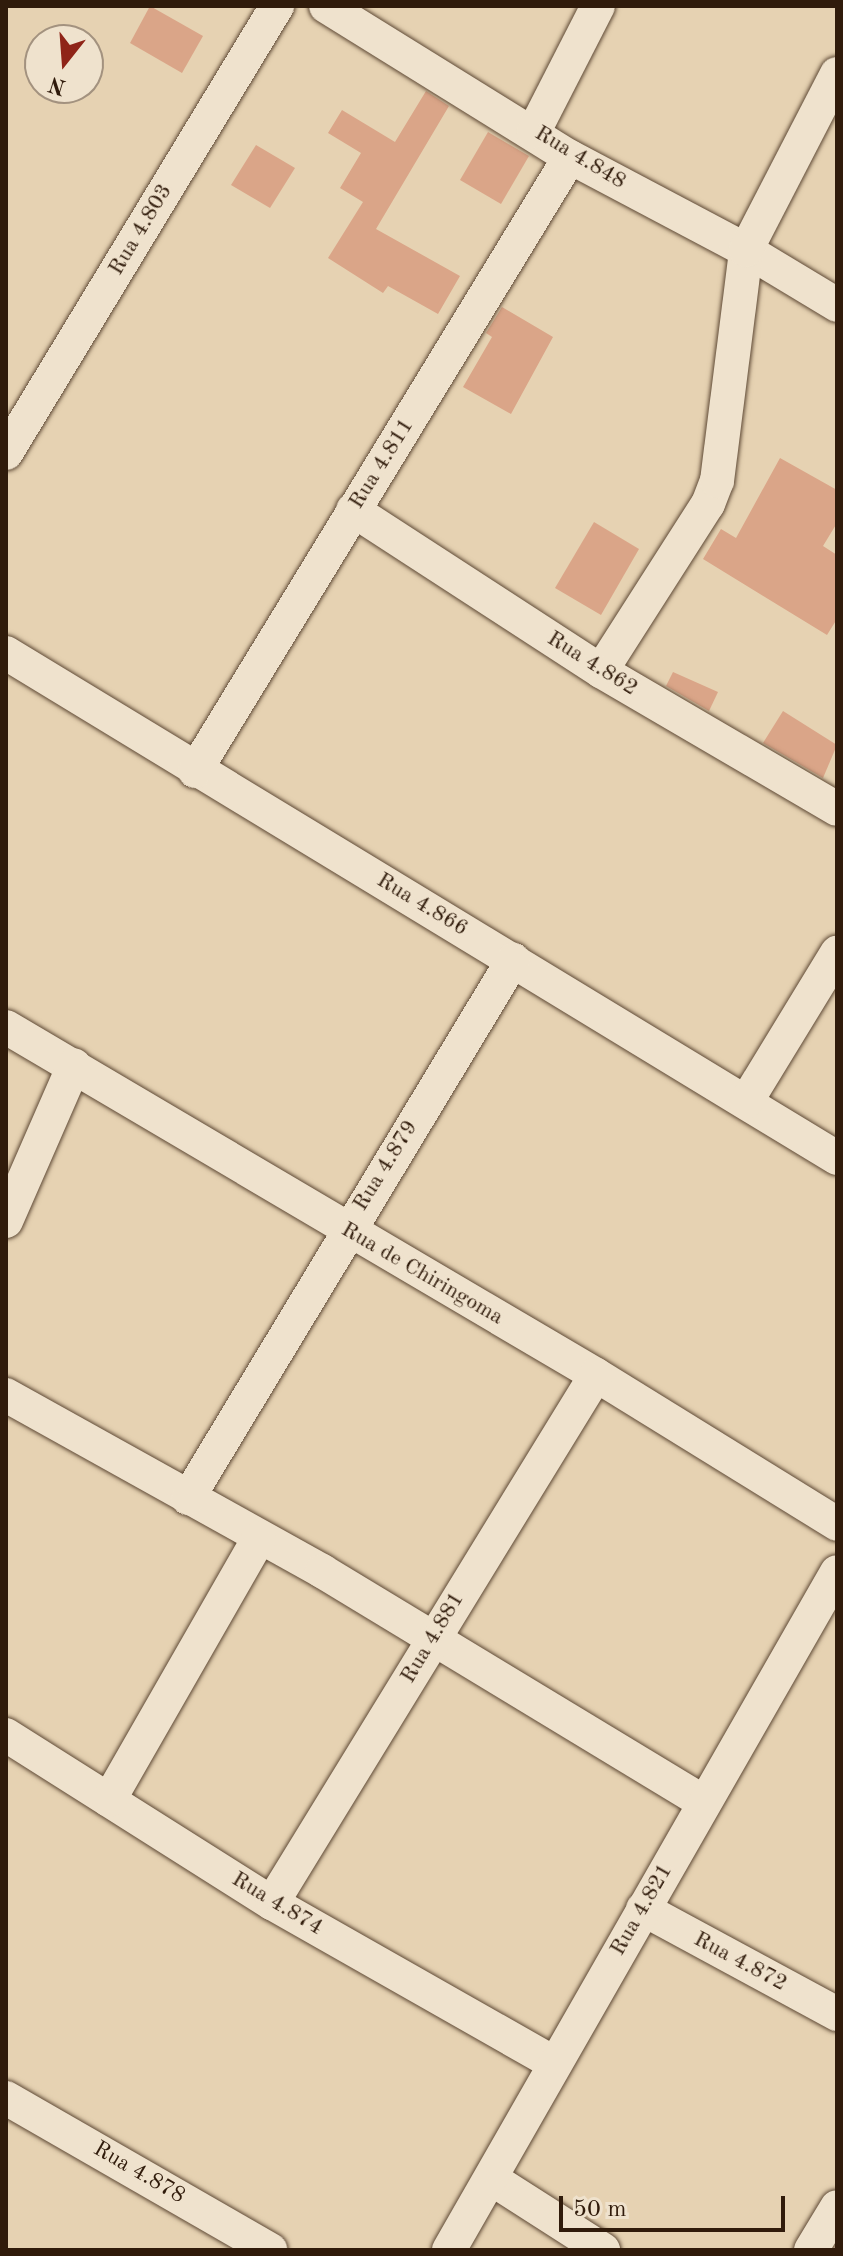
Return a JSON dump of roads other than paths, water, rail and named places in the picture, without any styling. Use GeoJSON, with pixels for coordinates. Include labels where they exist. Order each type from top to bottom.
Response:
{"type":"FeatureCollection","features":[{"type":"Feature","properties":{"kind":"street","name":"Rua 4.803"},"geometry":{"type":"LineString","coordinates":[[6,453],[277,6]]}},
{"type":"Feature","properties":{"kind":"street","name":"Rua 4.848"},"geometry":{"type":"LineString","coordinates":[[326,6],[534,131],[570,157],[746,250],[837,305]]}},
{"type":"Feature","properties":{"kind":"street"},"geometry":{"type":"LineString","coordinates":[[534,131],[598,6]]}},
{"type":"Feature","properties":{"kind":"street"},"geometry":{"type":"LineString","coordinates":[[601,671],[683,545],[717,481],[746,250],[837,74]]}},
{"type":"Feature","properties":{"kind":"street","name":"Rua 4.811"},"geometry":{"type":"LineString","coordinates":[[195,771],[570,157]]}},
{"type":"Feature","properties":{"kind":"street","name":"Rua 4.862"},"geometry":{"type":"LineString","coordinates":[[353,510],[601,671],[837,809]]}},
{"type":"Feature","properties":{"kind":"street","name":"Rua 4.866"},"geometry":{"type":"LineString","coordinates":[[6,653],[195,771],[837,1158]]}},
{"type":"Feature","properties":{"kind":"street"},"geometry":{"type":"LineString","coordinates":[[746,1102],[837,953]]}},
{"type":"Feature","properties":{"kind":"street","name":"Rua 4.879"},"geometry":{"type":"LineString","coordinates":[[188,1498],[346,1230],[513,960]]}},
{"type":"Feature","properties":{"kind":"street","name":"Rua de Chiringoma"},"geometry":{"type":"LineString","coordinates":[[6,1027],[596,1375],[837,1524]]}},
{"type":"Feature","properties":{"kind":"street"},"geometry":{"type":"LineString","coordinates":[[6,1221],[74,1065]]}},
{"type":"Feature","properties":{"kind":"street","name":"Rua 4.881"},"geometry":{"type":"LineString","coordinates":[[272,1903],[596,1375]]}},
{"type":"Feature","properties":{"kind":"street"},"geometry":{"type":"LineString","coordinates":[[6,1395],[434,1637],[704,1802]]}},
{"type":"Feature","properties":{"kind":"street"},"geometry":{"type":"LineString","coordinates":[[109,1800],[259,1538]]}},
{"type":"Feature","properties":{"kind":"street","name":"Rua 4.821"},"geometry":{"type":"LineString","coordinates":[[449,2250],[837,1572]]}},
{"type":"Feature","properties":{"kind":"street","name":"Rua 4.874"},"geometry":{"type":"LineString","coordinates":[[6,1735],[272,1903],[554,2063]]}},
{"type":"Feature","properties":{"kind":"street","name":"Rua 4.872"},"geometry":{"type":"LineString","coordinates":[[643,1909],[837,2014]]}},
{"type":"Feature","properties":{"kind":"street","name":"Rua 4.878"},"geometry":{"type":"LineString","coordinates":[[6,2098],[270,2250]]}},
{"type":"Feature","properties":{"kind":"street"},"geometry":{"type":"LineString","coordinates":[[492,2179],[603,2250]]}},
{"type":"Feature","properties":{"kind":"street"},"geometry":{"type":"LineString","coordinates":[[811,2250],[837,2207]]}}]}
